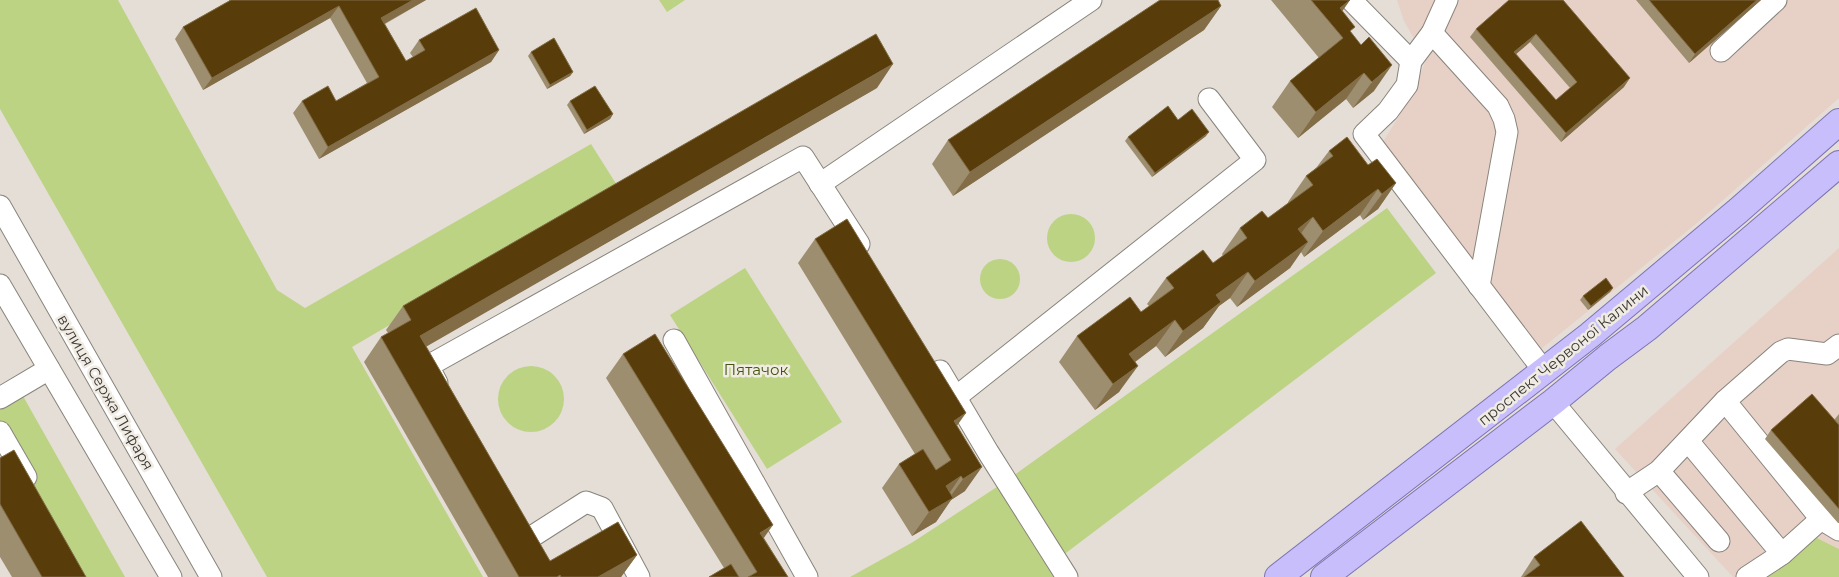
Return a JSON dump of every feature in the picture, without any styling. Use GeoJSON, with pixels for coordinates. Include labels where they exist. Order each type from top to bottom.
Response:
{"type":"FeatureCollection","features":[{"type":"Feature","properties":{"kind":"main road","name":"проспект Червоної Калини"},"geometry":{"type":"LineString","coordinates":[[1278,577],[1590,335],[1740,210],[1839,122]]}},
{"type":"Feature","properties":{"kind":"main road","name":"проспект Червоної Калини"},"geometry":{"type":"LineString","coordinates":[[1324,577],[1647,328],[1839,164]]}},
{"type":"Feature","properties":{"kind":"street"},"geometry":{"type":"LineString","coordinates":[[820,184],[1091,0]]}},
{"type":"Feature","properties":{"kind":"street"},"geometry":{"type":"LineString","coordinates":[[1351,0],[1410,61]]}},
{"type":"Feature","properties":{"kind":"street"},"geometry":{"type":"LineString","coordinates":[[1448,0],[1432,33],[1410,61],[1407,85],[1388,111],[1364,134],[1544,371]]}},
{"type":"Feature","properties":{"kind":"street"},"geometry":{"type":"LineString","coordinates":[[1721,51],[1776,0]]}},
{"type":"Feature","properties":{"kind":"street"},"geometry":{"type":"LineString","coordinates":[[1432,33],[1498,106],[1508,132],[1479,286]]}},
{"type":"Feature","properties":{"kind":"street"},"geometry":{"type":"LineString","coordinates":[[956,397],[1254,160],[1209,99]]}},
{"type":"Feature","properties":{"kind":"street"},"geometry":{"type":"LineString","coordinates":[[447,401],[428,366],[803,157],[868,260]]}},
{"type":"Feature","properties":{"kind":"street","name":"вулиця Сержа Лифаря"},"geometry":{"type":"LineString","coordinates":[[0,206],[211,577]]}},
{"type":"Feature","properties":{"kind":"street"},"geometry":{"type":"LineString","coordinates":[[0,285],[171,577]]}},
{"type":"Feature","properties":{"kind":"street"},"geometry":{"type":"LineString","coordinates":[[674,340],[807,577]]}},
{"type":"Feature","properties":{"kind":"street"},"geometry":{"type":"LineString","coordinates":[[1626,493],[1659,471],[1725,401],[1780,352],[1788,349],[1828,354],[1839,345]]}},
{"type":"Feature","properties":{"kind":"street"},"geometry":{"type":"LineString","coordinates":[[930,356],[1067,577]]}},
{"type":"Feature","properties":{"kind":"street"},"geometry":{"type":"LineString","coordinates":[[0,398],[49,370]]}},
{"type":"Feature","properties":{"kind":"street"},"geometry":{"type":"LineString","coordinates":[[1725,401],[1821,519],[1839,530]]}},
{"type":"Feature","properties":{"kind":"street","name":"проспект Червоної Калини"},"geometry":{"type":"LineString","coordinates":[[1553,402],[1626,493],[1698,577]]}},
{"type":"Feature","properties":{"kind":"street"},"geometry":{"type":"LineString","coordinates":[[0,432],[34,492]]}},
{"type":"Feature","properties":{"kind":"street"},"geometry":{"type":"LineString","coordinates":[[1688,441],[1782,554]]}},
{"type":"Feature","properties":{"kind":"street"},"geometry":{"type":"LineString","coordinates":[[1659,471],[1719,541]]}},
{"type":"Feature","properties":{"kind":"street"},"geometry":{"type":"LineString","coordinates":[[508,510],[525,541],[586,502],[602,508],[639,577]]}},
{"type":"Feature","properties":{"kind":"street"},"geometry":{"type":"LineString","coordinates":[[1747,577],[1782,554],[1821,519]]}},
{"type":"Feature","properties":{"kind":"shaded area"},"geometry":{"type":"Polygon","coordinates":[[[1397,0],[1839,0],[1839,98],[1697,223],[1541,349],[1383,142],[1412,95],[1426,60],[1404,21],[1397,0]]]}},
{"type":"Feature","properties":{"kind":"shaded area"},"geometry":{"type":"Polygon","coordinates":[[[1839,248],[1839,549],[1813,536],[1761,577],[1733,577],[1615,449],[1839,248]]]}},
{"type":"Feature","properties":{"kind":"green space"},"geometry":{"type":"Polygon","coordinates":[[[0,0],[118,0],[277,290],[305,308],[591,144],[620,190],[352,347],[483,577],[267,577],[0,109],[0,0]]]}},
{"type":"Feature","properties":{"kind":"green space"},"geometry":{"type":"Polygon","coordinates":[[[659,0],[685,0],[667,12],[659,0]]]}},
{"type":"Feature","properties":{"kind":"green space"},"geometry":{"type":"Polygon","coordinates":[[[1387,208],[1436,273],[1058,559],[1069,577],[850,577],[913,542],[1006,481],[1387,208]]]}},
{"type":"Feature","properties":{"kind":"green space"},"geometry":{"type":"Polygon","coordinates":[[[1066,214],[1076,214],[1088,221],[1095,233],[1095,243],[1088,255],[1076,262],[1066,262],[1058,258],[1051,251],[1047,243],[1047,233],[1051,225],[1058,218],[1066,214]]]}},
{"type":"Feature","properties":{"kind":"green space"},"geometry":{"type":"Polygon","coordinates":[[[1004,259],[1011,262],[1017,268],[1020,279],[1019,287],[1011,296],[1004,299],[996,299],[989,296],[981,287],[980,275],[983,268],[992,260],[1004,259]]]}},
{"type":"Feature","properties":{"kind":"green space","name":"Пятачок"},"geometry":{"type":"Polygon","coordinates":[[[745,268],[842,422],[767,469],[670,315],[745,268]]]}},
{"type":"Feature","properties":{"kind":"green space"},"geometry":{"type":"Polygon","coordinates":[[[531,366],[544,369],[554,376],[561,386],[564,399],[561,412],[554,422],[544,429],[531,432],[518,429],[508,422],[501,412],[498,399],[501,386],[508,376],[518,369],[531,366]]]}},
{"type":"Feature","properties":{"kind":"green space"},"geometry":{"type":"Polygon","coordinates":[[[23,396],[125,577],[82,577],[0,432],[0,407],[23,396]]]}},
{"type":"Feature","properties":{"kind":"green space"},"geometry":{"type":"Polygon","coordinates":[[[1813,536],[1839,549],[1839,577],[1763,577],[1813,536]]]}},
{"type":"Feature","properties":{"kind":"building"},"geometry":{"type":"Polygon","coordinates":[[[231,0],[413,0],[381,18],[406,61],[425,50],[419,40],[476,8],[499,50],[328,147],[302,101],[328,86],[336,101],[379,77],[339,6],[212,78],[183,27],[231,0]]]}},
{"type":"Feature","properties":{"kind":"building"},"geometry":{"type":"Polygon","coordinates":[[[1160,0],[1218,0],[1221,6],[970,172],[948,140],[1160,0]]]}},
{"type":"Feature","properties":{"kind":"building"},"geometry":{"type":"Polygon","coordinates":[[[1311,0],[1350,0],[1340,8],[1355,27],[1350,31],[1361,45],[1369,37],[1392,65],[1372,82],[1364,73],[1316,112],[1290,81],[1343,38],[1311,0]]]}},
{"type":"Feature","properties":{"kind":"building"},"geometry":{"type":"Polygon","coordinates":[[[1509,0],[1563,0],[1630,78],[1566,133],[1476,29],[1509,0]],[[1536,34],[1514,52],[1556,100],[1577,82],[1536,34]]]}},
{"type":"Feature","properties":{"kind":"building"},"geometry":{"type":"Polygon","coordinates":[[[1649,0],[1757,0],[1695,54],[1649,0]]]}},
{"type":"Feature","properties":{"kind":"building"},"geometry":{"type":"Polygon","coordinates":[[[876,34],[893,64],[420,336],[550,561],[618,522],[637,555],[598,577],[561,577],[560,575],[557,577],[519,577],[381,337],[411,320],[403,306],[876,34]]]}},
{"type":"Feature","properties":{"kind":"building"},"geometry":{"type":"Polygon","coordinates":[[[554,38],[573,72],[550,85],[531,52],[554,38]]]}},
{"type":"Feature","properties":{"kind":"building"},"geometry":{"type":"Polygon","coordinates":[[[595,86],[613,114],[587,130],[570,101],[595,86]]]}},
{"type":"Feature","properties":{"kind":"building"},"geometry":{"type":"Polygon","coordinates":[[[1168,106],[1178,120],[1192,109],[1209,132],[1155,173],[1128,137],[1168,106]]]}},
{"type":"Feature","properties":{"kind":"building"},"geometry":{"type":"Polygon","coordinates":[[[1347,137],[1368,165],[1377,159],[1396,183],[1382,194],[1378,189],[1323,231],[1313,217],[1298,229],[1308,242],[1255,281],[1248,272],[1216,295],[1221,302],[1183,331],[1175,320],[1129,354],[1138,366],[1113,384],[1077,336],[1130,297],[1141,312],[1174,288],[1166,278],[1203,250],[1213,263],[1247,238],[1240,228],[1262,211],[1268,218],[1313,185],[1306,176],[1333,156],[1329,151],[1347,137]]]}},
{"type":"Feature","properties":{"kind":"building"},"geometry":{"type":"Polygon","coordinates":[[[847,219],[966,413],[954,421],[982,467],[963,479],[961,476],[946,486],[953,498],[929,512],[899,464],[923,449],[936,470],[951,460],[815,239],[847,219]]]}},
{"type":"Feature","properties":{"kind":"building"},"geometry":{"type":"Polygon","coordinates":[[[1606,278],[1613,288],[1591,306],[1583,296],[1606,278]]]}},
{"type":"Feature","properties":{"kind":"building"},"geometry":{"type":"Polygon","coordinates":[[[655,334],[773,525],[760,533],[788,577],[748,577],[757,572],[623,354],[655,334]]]}},
{"type":"Feature","properties":{"kind":"building"},"geometry":{"type":"Polygon","coordinates":[[[1812,394],[1839,425],[1839,509],[1771,430],[1812,394]]]}},
{"type":"Feature","properties":{"kind":"building"},"geometry":{"type":"Polygon","coordinates":[[[14,450],[86,577],[42,577],[0,504],[0,458],[14,450]]]}},
{"type":"Feature","properties":{"kind":"building"},"geometry":{"type":"Polygon","coordinates":[[[1581,521],[1624,577],[1524,577],[1540,565],[1534,557],[1581,521]]]}},
{"type":"Feature","properties":{"kind":"building"},"geometry":{"type":"Polygon","coordinates":[[[731,564],[739,577],[709,577],[731,564]]]}}]}
